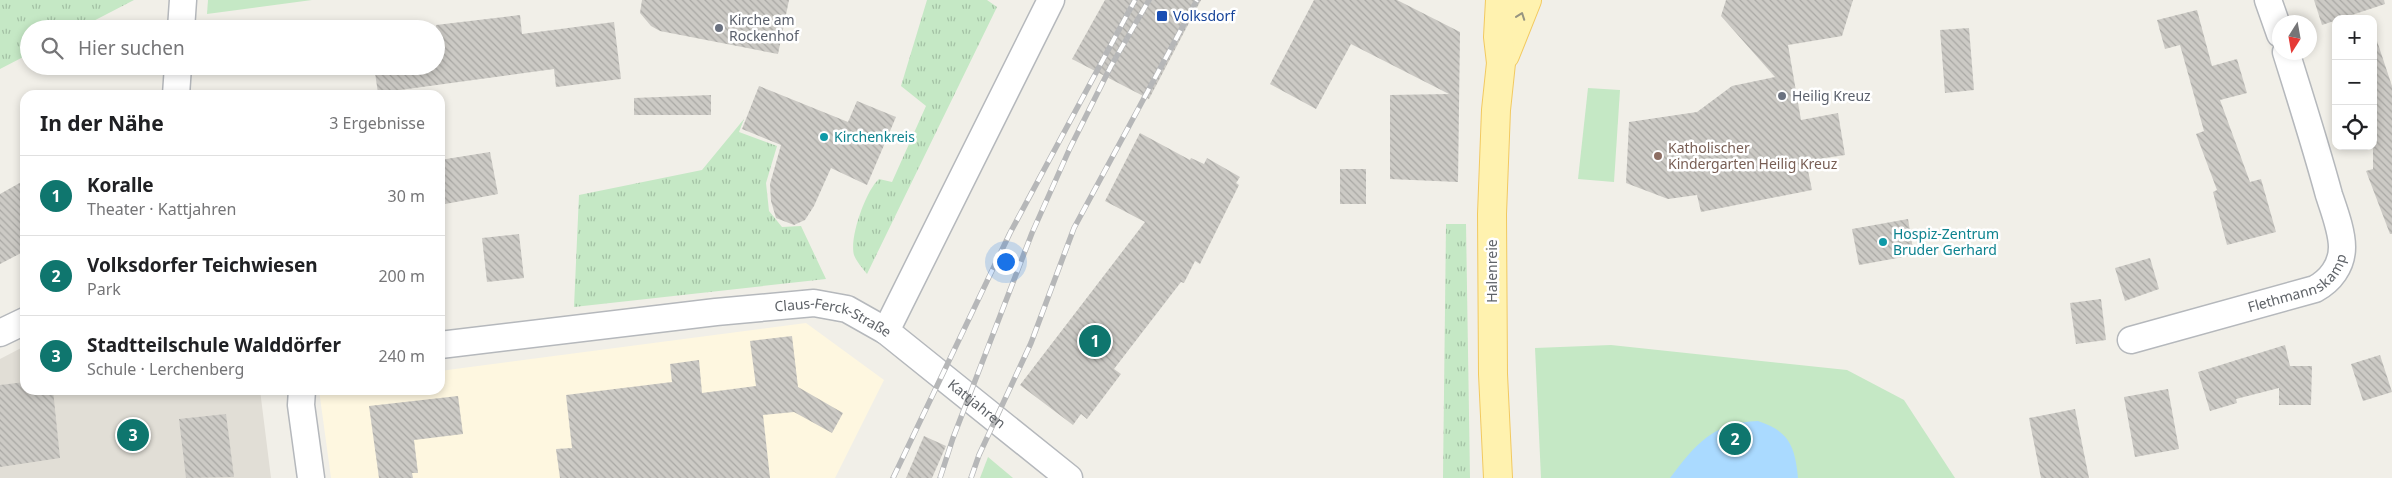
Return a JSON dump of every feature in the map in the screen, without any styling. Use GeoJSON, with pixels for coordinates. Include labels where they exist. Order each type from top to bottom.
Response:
{"type":"FeatureCollection","features":[{"type":"Feature","properties":{"kind":"main road","name":"Halenreie"},"geometry":{"type":"LineString","coordinates":[[1498,478],[1493,374],[1492,214],[1496,110],[1501,63],[1498,37],[1500,0]]}},
{"type":"Feature","properties":{"kind":"main road","name":"Halenreie"},"geometry":{"type":"LineString","coordinates":[[1501,63],[1527,0]]}},
{"type":"Feature","properties":{"kind":"street"},"geometry":{"type":"LineString","coordinates":[[182,20],[183,0]]}},
{"type":"Feature","properties":{"kind":"street","name":"Claus-Ferck-Straße"},"geometry":{"type":"LineString","coordinates":[[445,344],[716,312],[814,303],[847,309],[886,331],[1051,0]]}},
{"type":"Feature","properties":{"kind":"street"},"geometry":{"type":"LineString","coordinates":[[2268,0],[2273,15]]}},
{"type":"Feature","properties":{"kind":"street","name":"Flethmannskamp"},"geometry":{"type":"LineString","coordinates":[[2131,340],[2314,289],[2326,284],[2336,270],[2342,247],[2312,131],[2289,60]]}},
{"type":"Feature","properties":{"kind":"street"},"geometry":{"type":"LineString","coordinates":[[176,90],[177,75]]}},
{"type":"Feature","properties":{"kind":"street"},"geometry":{"type":"LineString","coordinates":[[0,333],[20,323]]}},
{"type":"Feature","properties":{"kind":"street","name":"Kattjahren"},"geometry":{"type":"LineString","coordinates":[[886,331],[1068,478]]}},
{"type":"Feature","properties":{"kind":"street"},"geometry":{"type":"LineString","coordinates":[[302,395],[301,405],[311,478]]}},
{"type":"Feature","properties":{"kind":"shaded area"},"geometry":{"type":"Polygon","coordinates":[[[806,323],[884,380],[835,478],[331,478],[320,395],[445,395],[445,370],[806,323]]]}},
{"type":"Feature","properties":{"kind":"shaded area"},"geometry":{"type":"Polygon","coordinates":[[[20,349],[20,395],[261,395],[271,478],[0,478],[0,359],[20,349]]]}},
{"type":"Feature","properties":{"kind":"green space"},"geometry":{"type":"Polygon","coordinates":[[[0,0],[134,0],[95,20],[20,20],[20,59],[0,69],[0,0]]]}},
{"type":"Feature","properties":{"kind":"green space"},"geometry":{"type":"Polygon","coordinates":[[[208,0],[312,0],[207,14],[208,0]]]}},
{"type":"Feature","properties":{"kind":"green space"},"geometry":{"type":"Polygon","coordinates":[[[927,0],[987,0],[997,7],[867,274],[854,255],[853,247],[856,226],[864,203],[879,179],[892,182],[926,106],[901,86],[927,0]]]}},
{"type":"Feature","properties":{"kind":"green space"},"geometry":{"type":"Polygon","coordinates":[[[1588,88],[1620,90],[1614,182],[1578,179],[1588,88]]]}},
{"type":"Feature","properties":{"kind":"green space"},"geometry":{"type":"Polygon","coordinates":[[[744,119],[739,132],[777,146],[766,183],[769,211],[782,227],[801,226],[826,279],[574,307],[579,195],[702,170],[744,119]]]}},
{"type":"Feature","properties":{"kind":"green space"},"geometry":{"type":"Polygon","coordinates":[[[1446,224],[1466,224],[1470,478],[1443,478],[1446,224]]]}},
{"type":"Feature","properties":{"kind":"green space"},"geometry":{"type":"Polygon","coordinates":[[[1611,345],[1847,370],[1904,400],[1955,478],[1541,478],[1535,348],[1611,345]]]}},
{"type":"Feature","properties":{"kind":"green space"},"geometry":{"type":"Polygon","coordinates":[[[988,457],[1013,478],[980,478],[988,457]]]}},
{"type":"Feature","properties":{"kind":"water"},"geometry":{"type":"Polygon","coordinates":[[[1758,421],[1777,430],[1788,441],[1795,457],[1798,478],[1670,478],[1688,455],[1706,438],[1729,426],[1742,422],[1758,421]]]}},
{"type":"Feature","properties":{"kind":"building","name":"Kirche am Rockenhof"},"geometry":{"type":"Polygon","coordinates":[[[642,0],[789,0],[778,54],[660,31],[651,26],[640,13],[642,0]]]}},
{"type":"Feature","properties":{"kind":"building"},"geometry":{"type":"Polygon","coordinates":[[[1105,0],[1201,0],[1149,99],[1072,59],[1105,0]]]}},
{"type":"Feature","properties":{"kind":"building"},"geometry":{"type":"Polygon","coordinates":[[[1314,0],[1397,0],[1460,32],[1458,182],[1390,179],[1390,95],[1449,94],[1351,44],[1316,109],[1270,84],[1314,0]]]}},
{"type":"Feature","properties":{"kind":"building"},"geometry":{"type":"Polygon","coordinates":[[[1726,0],[1853,0],[1842,36],[1788,45],[1801,120],[1838,113],[1845,155],[1806,161],[1812,190],[1701,212],[1697,195],[1668,199],[1626,183],[1629,122],[1697,112],[1732,86],[1775,77],[1721,16],[1726,0]]]}},
{"type":"Feature","properties":{"kind":"building"},"geometry":{"type":"Polygon","coordinates":[[[2314,0],[2384,0],[2385,4],[2352,15],[2332,15],[2332,22],[2322,25],[2314,0]]]}},
{"type":"Feature","properties":{"kind":"building"},"geometry":{"type":"Polygon","coordinates":[[[2197,10],[2212,66],[2237,59],[2247,93],[2220,100],[2250,182],[2261,179],[2276,232],[2227,245],[2213,192],[2217,190],[2196,134],[2204,131],[2180,45],[2165,49],[2157,20],[2197,10]]]}},
{"type":"Feature","properties":{"kind":"building"},"geometry":{"type":"Polygon","coordinates":[[[520,15],[522,34],[614,22],[621,79],[556,87],[554,69],[400,90],[378,90],[375,75],[445,75],[445,24],[520,15]]]}},
{"type":"Feature","properties":{"kind":"building"},"geometry":{"type":"Polygon","coordinates":[[[1969,28],[1974,90],[1945,93],[1940,30],[1969,28]]]}},
{"type":"Feature","properties":{"kind":"building"},"geometry":{"type":"Polygon","coordinates":[[[2377,41],[2392,86],[2392,234],[2390,234],[2366,171],[2373,169],[2373,150],[2377,150],[2377,41]]]}},
{"type":"Feature","properties":{"kind":"building","name":"Kirchenkreis"},"geometry":{"type":"Polygon","coordinates":[[[759,86],[848,122],[857,101],[896,117],[867,185],[831,168],[814,206],[805,220],[794,225],[776,218],[771,201],[770,184],[781,145],[742,129],[759,86]]]}},
{"type":"Feature","properties":{"kind":"building"},"geometry":{"type":"Polygon","coordinates":[[[711,95],[711,115],[634,115],[634,98],[711,95]]]}},
{"type":"Feature","properties":{"kind":"building"},"geometry":{"type":"Polygon","coordinates":[[[1140,133],[1190,160],[1191,158],[1204,164],[1207,158],[1240,177],[1236,183],[1239,185],[1200,264],[1195,261],[1184,283],[1181,282],[1114,369],[1121,374],[1087,419],[1081,414],[1073,425],[1020,385],[1145,222],[1105,201],[1140,133]]]}},
{"type":"Feature","properties":{"kind":"building"},"geometry":{"type":"Polygon","coordinates":[[[490,152],[498,194],[445,204],[445,159],[490,152]]]}},
{"type":"Feature","properties":{"kind":"building"},"geometry":{"type":"Polygon","coordinates":[[[1340,169],[1366,169],[1366,204],[1340,204],[1340,169]]]}},
{"type":"Feature","properties":{"kind":"building"},"geometry":{"type":"Polygon","coordinates":[[[20,183],[20,254],[0,264],[0,194],[20,183]]]}},
{"type":"Feature","properties":{"kind":"building","name":"Hospiz-Zentrum Bruder Gerhard"},"geometry":{"type":"Polygon","coordinates":[[[1908,219],[1914,255],[1859,265],[1852,229],[1908,219]]]}},
{"type":"Feature","properties":{"kind":"building"},"geometry":{"type":"Polygon","coordinates":[[[519,234],[524,278],[487,282],[482,238],[519,234]]]}},
{"type":"Feature","properties":{"kind":"building"},"geometry":{"type":"Polygon","coordinates":[[[2150,258],[2159,289],[2125,301],[2115,268],[2150,258]]]}},
{"type":"Feature","properties":{"kind":"building"},"geometry":{"type":"Polygon","coordinates":[[[2101,299],[2106,340],[2076,344],[2070,303],[2101,299]]]}},
{"type":"Feature","properties":{"kind":"building"},"geometry":{"type":"Polygon","coordinates":[[[792,336],[798,387],[843,413],[832,433],[794,412],[763,415],[770,478],[560,478],[556,449],[572,448],[566,395],[672,382],[670,364],[699,360],[702,393],[756,386],[750,341],[792,336]]]}},
{"type":"Feature","properties":{"kind":"building"},"geometry":{"type":"Polygon","coordinates":[[[2285,345],[2290,366],[2312,366],[2311,405],[2279,405],[2279,388],[2236,399],[2237,403],[2210,411],[2198,372],[2285,345]]]}},
{"type":"Feature","properties":{"kind":"building"},"geometry":{"type":"Polygon","coordinates":[[[2380,355],[2392,392],[2363,401],[2351,364],[2380,355]]]}},
{"type":"Feature","properties":{"kind":"building"},"geometry":{"type":"Polygon","coordinates":[[[20,383],[20,395],[54,395],[60,458],[0,467],[0,385],[20,383]]]}},
{"type":"Feature","properties":{"kind":"building"},"geometry":{"type":"Polygon","coordinates":[[[2168,389],[2179,449],[2135,457],[2124,397],[2168,389]]]}},
{"type":"Feature","properties":{"kind":"building"},"geometry":{"type":"Polygon","coordinates":[[[458,396],[463,434],[414,440],[418,473],[412,473],[413,478],[379,478],[369,406],[458,396]]]}},
{"type":"Feature","properties":{"kind":"building"},"geometry":{"type":"Polygon","coordinates":[[[2075,409],[2089,478],[2041,478],[2029,418],[2075,409]]]}},
{"type":"Feature","properties":{"kind":"building"},"geometry":{"type":"Polygon","coordinates":[[[226,414],[234,477],[186,478],[179,419],[226,414]]]}},
{"type":"Feature","properties":{"kind":"building"},"geometry":{"type":"Polygon","coordinates":[[[924,436],[946,446],[932,478],[906,478],[924,436]]]}},
{"type":"Feature","properties":{"kind":"railway"},"geometry":{"type":"LineString","coordinates":[[893,478],[1010,233],[1135,0]]}},
{"type":"Feature","properties":{"kind":"railway"},"geometry":{"type":"LineString","coordinates":[[940,478],[953,438],[1032,233],[1070,148],[1111,66],[1149,0]]}},
{"type":"Feature","properties":{"kind":"railway"},"geometry":{"type":"LineString","coordinates":[[971,478],[979,455],[1031,343],[1074,228],[1197,0]]}},
{"type":"Feature","properties":{"kind":"place","name":"Volksdorf"},"geometry":{"type":"Point","coordinates":[1162,16]}},
{"type":"Feature","properties":{"kind":"place","name":"Kirche am Rockenhof"},"geometry":{"type":"Point","coordinates":[719,28]}},
{"type":"Feature","properties":{"kind":"place","name":"Heilig Kreuz"},"geometry":{"type":"Point","coordinates":[1782,96]}},
{"type":"Feature","properties":{"kind":"place","name":"Kirchenkreis"},"geometry":{"type":"Point","coordinates":[824,137]}},
{"type":"Feature","properties":{"kind":"place","name":"Katholischer Kindergarten Heilig Kreuz"},"geometry":{"type":"Point","coordinates":[1658,156]}},
{"type":"Feature","properties":{"kind":"place","name":"Hospiz-Zentrum Bruder Gerhard"},"geometry":{"type":"Point","coordinates":[1883,242]}},
{"type":"Feature","properties":{"kind":"place","name":"Koralle"},"geometry":{"type":"Point","coordinates":[1095,341]}},
{"type":"Feature","properties":{"kind":"place","name":"Stadtteilschule Walddörfer"},"geometry":{"type":"Point","coordinates":[133,435]}},
{"type":"Feature","properties":{"kind":"place","name":"Volksdorfer Teichwiesen"},"geometry":{"type":"Point","coordinates":[1735,439]}}]}
